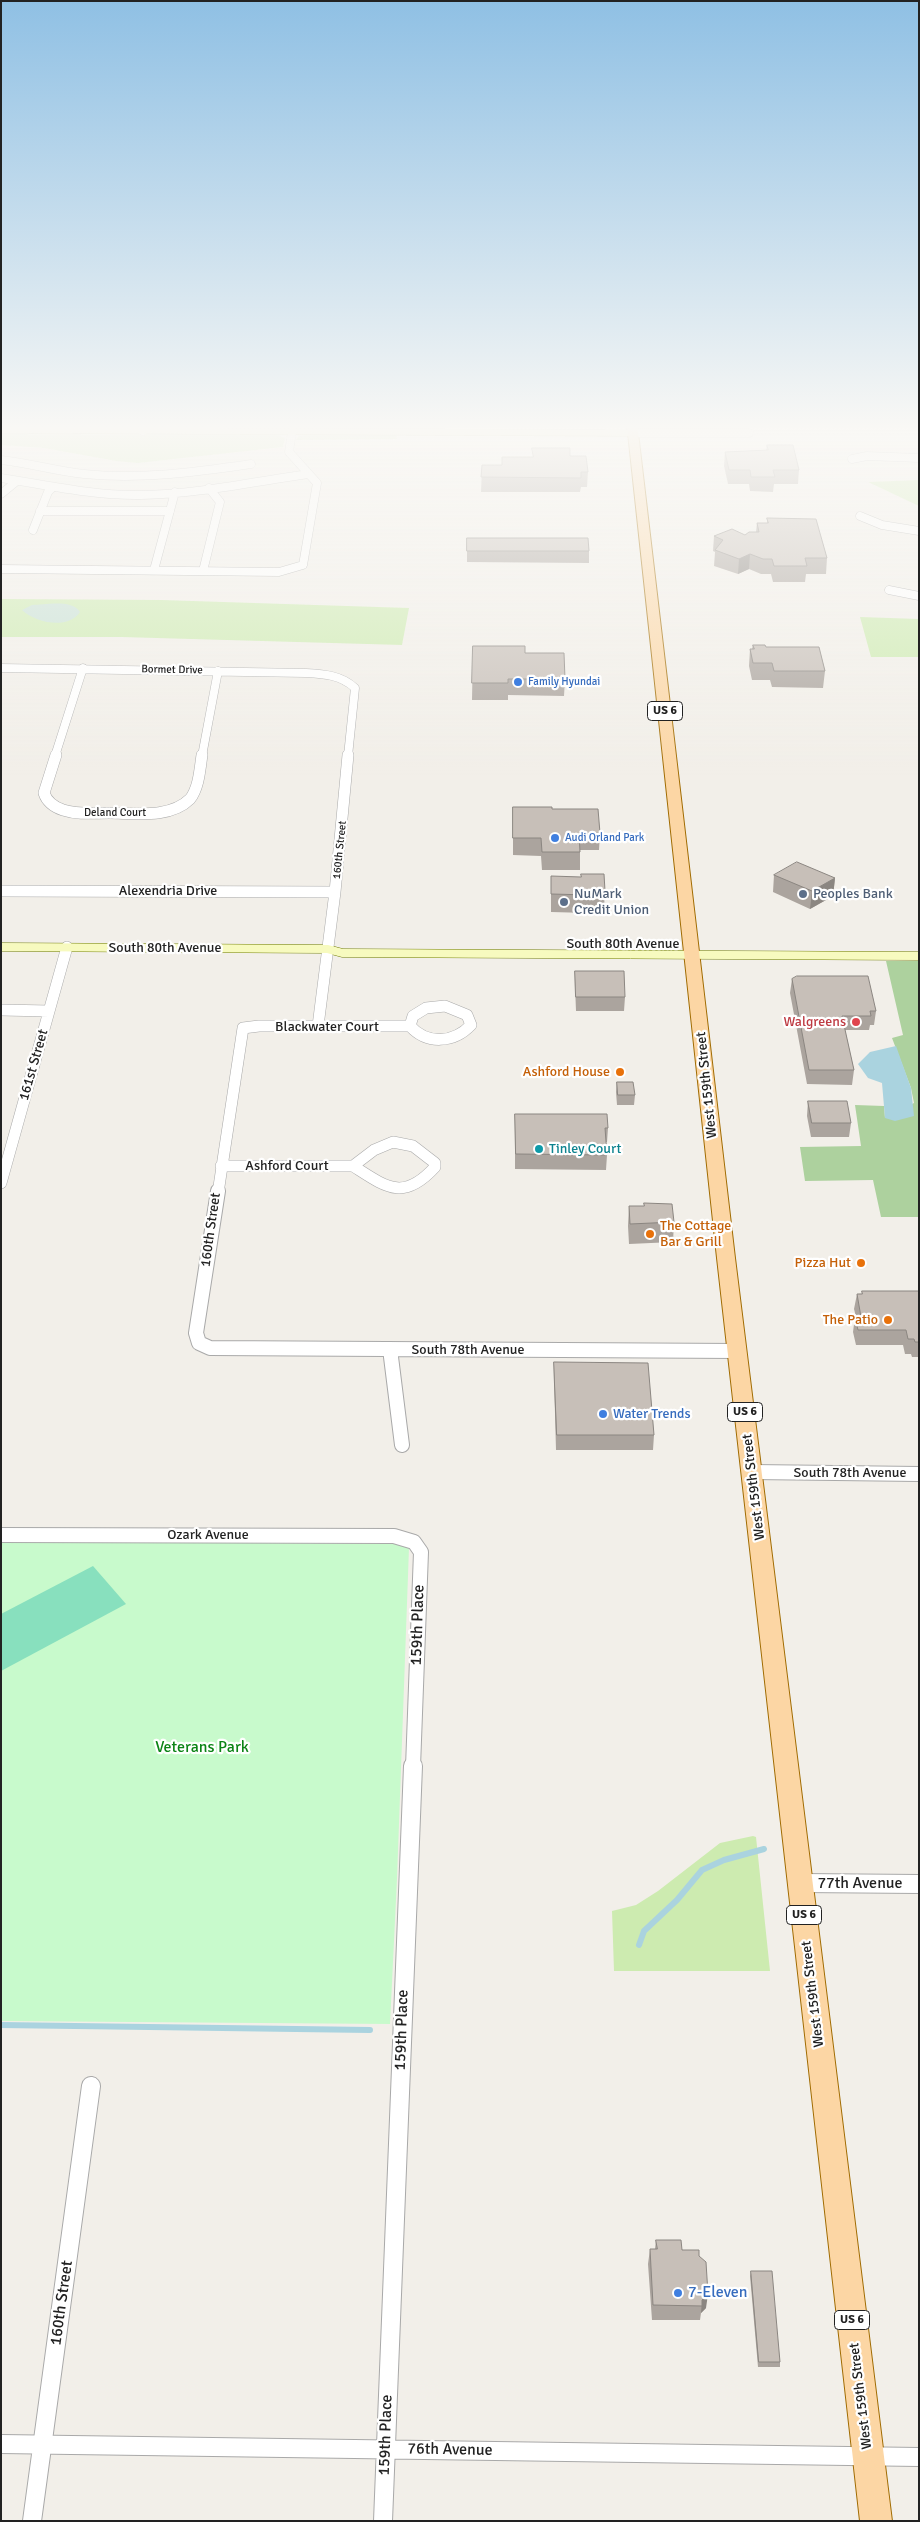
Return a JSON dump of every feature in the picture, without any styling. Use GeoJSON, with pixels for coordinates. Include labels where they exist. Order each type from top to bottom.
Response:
{"type":"FeatureCollection","features":[{"type":"Feature","properties":{"kind":"main road","name":"West 159th Street"},"geometry":{"type":"LineString","coordinates":[[646,542],[691,950],[876,2521]]}},
{"type":"Feature","properties":{"kind":"street"},"geometry":{"type":"LineString","coordinates":[[154,570],[162,542]]}},
{"type":"Feature","properties":{"kind":"street"},"geometry":{"type":"LineString","coordinates":[[203,571],[210,542]]}},
{"type":"Feature","properties":{"kind":"street"},"geometry":{"type":"LineString","coordinates":[[1,569],[279,572],[303,565],[307,542]]}},
{"type":"Feature","properties":{"kind":"street"},"geometry":{"type":"LineString","coordinates":[[888,590],[919,596]]}},
{"type":"Feature","properties":{"kind":"street","name":"Bormet Drive"},"geometry":{"type":"LineString","coordinates":[[1,668],[218,670],[306,673],[342,679]]}},
{"type":"Feature","properties":{"kind":"street","name":"Deland Court"},"geometry":{"type":"LineString","coordinates":[[83,668],[44,793],[46,799],[57,808],[82,813],[156,813],[177,807],[192,797],[196,787],[218,670]]}},
{"type":"Feature","properties":{"kind":"street","name":"160th Street"},"geometry":{"type":"LineString","coordinates":[[318,1026],[335,892],[355,693],[354,688],[342,679]]}},
{"type":"Feature","properties":{"kind":"street","name":"Alexendria Drive"},"geometry":{"type":"LineString","coordinates":[[1,891],[335,892]]}},
{"type":"Feature","properties":{"kind":"street","name":"South 80th Avenue"},"geometry":{"type":"LineString","coordinates":[[1,947],[328,949],[342,953],[691,950],[919,945]]}},
{"type":"Feature","properties":{"kind":"street","name":"161st Street"},"geometry":{"type":"LineString","coordinates":[[1,1183],[67,947]]}},
{"type":"Feature","properties":{"kind":"street","name":"South 80th Avenue"},"geometry":{"type":"LineString","coordinates":[[691,950],[919,956]]}},
{"type":"Feature","properties":{"kind":"street","name":"Blackwater Court"},"geometry":{"type":"LineString","coordinates":[[243,1028],[258,1026],[410,1026],[421,1036],[446,1039],[467,1031],[470,1026],[470,1020],[467,1015],[454,1008],[435,1006],[418,1011],[410,1020],[410,1026]]}},
{"type":"Feature","properties":{"kind":"street"},"geometry":{"type":"LineString","coordinates":[[1,1010],[49,1011]]}},
{"type":"Feature","properties":{"kind":"street","name":"160th Street"},"geometry":{"type":"LineString","coordinates":[[199,1343],[196,1333],[243,1028]]}},
{"type":"Feature","properties":{"kind":"street"},"geometry":{"type":"LineString","coordinates":[[399,1142],[405,1142],[435,1162],[435,1167],[426,1177],[412,1185],[394,1189],[386,1187],[353,1166],[378,1146],[399,1142]]}},
{"type":"Feature","properties":{"kind":"street","name":"Ashford Court"},"geometry":{"type":"LineString","coordinates":[[221,1166],[353,1166]]}},
{"type":"Feature","properties":{"kind":"street","name":"South 78th Avenue"},"geometry":{"type":"LineString","coordinates":[[199,1343],[210,1348],[738,1351]]}},
{"type":"Feature","properties":{"kind":"street"},"geometry":{"type":"LineString","coordinates":[[390,1349],[402,1445]]}},
{"type":"Feature","properties":{"kind":"street","name":"South 78th Avenue"},"geometry":{"type":"LineString","coordinates":[[752,1472],[919,1474]]}},
{"type":"Feature","properties":{"kind":"street","name":"Ozark Avenue"},"geometry":{"type":"LineString","coordinates":[[1,1535],[394,1536],[414,1541]]}},
{"type":"Feature","properties":{"kind":"street","name":"159th Place"},"geometry":{"type":"LineString","coordinates":[[383,2521],[421,1552],[414,1541]]}},
{"type":"Feature","properties":{"kind":"street","name":"77th Avenue"},"geometry":{"type":"LineString","coordinates":[[800,1883],[919,1884]]}},
{"type":"Feature","properties":{"kind":"street","name":"160th Street"},"geometry":{"type":"LineString","coordinates":[[32,2521],[91,2086]]}},
{"type":"Feature","properties":{"kind":"street","name":"76th Avenue"},"geometry":{"type":"LineString","coordinates":[[1,2444],[919,2456]]}},
{"type":"Feature","properties":{"kind":"green space"},"geometry":{"type":"Polygon","coordinates":[[[1,599],[162,600],[409,608],[402,645],[121,637],[1,637],[1,599]]]}},
{"type":"Feature","properties":{"kind":"green space"},"geometry":{"type":"Polygon","coordinates":[[[65,604],[71,605],[80,612],[75,618],[68,621],[52,623],[28,615],[22,610],[32,605],[65,604]]]}},
{"type":"Feature","properties":{"kind":"green space"},"geometry":{"type":"Polygon","coordinates":[[[860,617],[919,619],[919,657],[871,657],[860,617]]]}},
{"type":"Feature","properties":{"kind":"green space"},"geometry":{"type":"Polygon","coordinates":[[[886,961],[919,961],[919,1217],[881,1217],[873,1180],[805,1181],[800,1147],[861,1146],[855,1105],[884,1106],[885,1118],[914,1103],[911,1088],[892,1038],[903,1035],[886,961]]]}},
{"type":"Feature","properties":{"kind":"green space","name":"Veterans Park"},"geometry":{"type":"Polygon","coordinates":[[[1,1541],[401,1544],[409,1548],[390,2024],[1,2021],[1,1541]]]}},
{"type":"Feature","properties":{"kind":"green space"},"geometry":{"type":"Polygon","coordinates":[[[93,1566],[126,1604],[1,1671],[1,1614],[93,1566]]]}},
{"type":"Feature","properties":{"kind":"green space"},"geometry":{"type":"Polygon","coordinates":[[[756,1837],[770,1971],[614,1971],[612,1911],[636,1905],[658,1891],[720,1843],[756,1837]]]}},
{"type":"Feature","properties":{"kind":"water"},"geometry":{"type":"Polygon","coordinates":[[[896,1046],[911,1088],[914,1116],[895,1121],[885,1118],[882,1083],[868,1078],[858,1064],[870,1052],[896,1046]]]}},
{"type":"Feature","properties":{"kind":"building"},"geometry":{"type":"Polygon","coordinates":[[[467,542],[588,542],[589,551],[467,551],[467,542]]]}},
{"type":"Feature","properties":{"kind":"building"},"geometry":{"type":"Polygon","coordinates":[[[722,542],[822,542],[827,558],[805,558],[807,566],[774,566],[772,559],[763,559],[750,554],[739,559],[715,550],[722,542]]]}},
{"type":"Feature","properties":{"kind":"building"},"geometry":{"type":"Polygon","coordinates":[[[753,645],[765,645],[766,647],[819,647],[825,671],[774,671],[772,663],[753,663],[750,649],[754,649],[753,645]]]}},
{"type":"Feature","properties":{"kind":"building"},"geometry":{"type":"Polygon","coordinates":[[[473,646],[525,646],[525,653],[564,653],[565,679],[508,679],[508,683],[472,683],[473,646]]]}},
{"type":"Feature","properties":{"kind":"building"},"geometry":{"type":"Polygon","coordinates":[[[513,807],[598,809],[600,833],[579,833],[580,852],[542,852],[541,838],[513,838],[513,807]]]}},
{"type":"Feature","properties":{"kind":"building"},"geometry":{"type":"Polygon","coordinates":[[[797,862],[835,878],[812,891],[774,875],[797,862]]]}},
{"type":"Feature","properties":{"kind":"building"},"geometry":{"type":"Polygon","coordinates":[[[581,874],[604,874],[605,891],[589,891],[589,895],[551,894],[551,876],[581,877],[581,874]]]}},
{"type":"Feature","properties":{"kind":"building"},"geometry":{"type":"Polygon","coordinates":[[[575,971],[624,971],[625,997],[576,997],[575,971]]]}},
{"type":"Feature","properties":{"kind":"building"},"geometry":{"type":"Polygon","coordinates":[[[797,976],[868,976],[876,1011],[870,1011],[871,1016],[842,1016],[854,1070],[809,1070],[792,979],[797,976]]]}},
{"type":"Feature","properties":{"kind":"building"},"geometry":{"type":"Polygon","coordinates":[[[617,1082],[633,1082],[635,1095],[618,1095],[617,1082]]]}},
{"type":"Feature","properties":{"kind":"building"},"geometry":{"type":"Polygon","coordinates":[[[808,1101],[847,1101],[851,1123],[812,1123],[808,1101]]]}},
{"type":"Feature","properties":{"kind":"building"},"geometry":{"type":"Polygon","coordinates":[[[515,1114],[607,1114],[608,1128],[605,1128],[607,1155],[516,1154],[515,1114]]]}},
{"type":"Feature","properties":{"kind":"building"},"geometry":{"type":"Polygon","coordinates":[[[644,1203],[672,1204],[674,1222],[630,1224],[629,1206],[644,1206],[644,1203]]]}},
{"type":"Feature","properties":{"kind":"building"},"geometry":{"type":"Polygon","coordinates":[[[862,1291],[919,1291],[919,1342],[915,1342],[914,1339],[908,1339],[906,1330],[858,1330],[855,1317],[861,1317],[857,1294],[862,1294],[862,1291]]]}},
{"type":"Feature","properties":{"kind":"building","name":"Water Trends"},"geometry":{"type":"Polygon","coordinates":[[[554,1362],[648,1363],[654,1435],[557,1435],[554,1362]]]}},
{"type":"Feature","properties":{"kind":"building","name":"7-Eleven"},"geometry":{"type":"Polygon","coordinates":[[[656,2240],[681,2240],[682,2250],[699,2250],[699,2256],[706,2262],[708,2294],[702,2300],[702,2306],[653,2305],[650,2249],[657,2249],[656,2240]]]}},
{"type":"Feature","properties":{"kind":"building"},"geometry":{"type":"Polygon","coordinates":[[[751,2271],[772,2271],[780,2362],[759,2362],[751,2271]]]}},
{"type":"Feature","properties":{"kind":"waterway"},"geometry":{"type":"LineString","coordinates":[[639,1945],[644,1931],[677,1900],[702,1870],[724,1860],[764,1849]]}},
{"type":"Feature","properties":{"kind":"waterway"},"geometry":{"type":"LineString","coordinates":[[1,2025],[370,2030]]}},
{"type":"Feature","properties":{"kind":"place","name":"Family Hyundai"},"geometry":{"type":"Point","coordinates":[518,682]}},
{"type":"Feature","properties":{"kind":"place","name":"Audi Orland Park"},"geometry":{"type":"Point","coordinates":[555,838]}},
{"type":"Feature","properties":{"kind":"place","name":"Peoples Bank"},"geometry":{"type":"Point","coordinates":[803,894]}},
{"type":"Feature","properties":{"kind":"place","name":"NuMark Credit Union"},"geometry":{"type":"Point","coordinates":[564,902]}},
{"type":"Feature","properties":{"kind":"place","name":"Walgreens"},"geometry":{"type":"Point","coordinates":[856,1022]}},
{"type":"Feature","properties":{"kind":"place","name":"Ashford House"},"geometry":{"type":"Point","coordinates":[620,1072]}},
{"type":"Feature","properties":{"kind":"place","name":"Tinley Court"},"geometry":{"type":"Point","coordinates":[539,1149]}},
{"type":"Feature","properties":{"kind":"place","name":"The Cottage Bar & Grill"},"geometry":{"type":"Point","coordinates":[650,1234]}},
{"type":"Feature","properties":{"kind":"place","name":"Pizza Hut"},"geometry":{"type":"Point","coordinates":[861,1263]}},
{"type":"Feature","properties":{"kind":"place","name":"The Patio"},"geometry":{"type":"Point","coordinates":[888,1320]}},
{"type":"Feature","properties":{"kind":"place","name":"Water Trends"},"geometry":{"type":"Point","coordinates":[603,1414]}},
{"type":"Feature","properties":{"kind":"place","name":"7-Eleven"},"geometry":{"type":"Point","coordinates":[678,2293]}}]}
